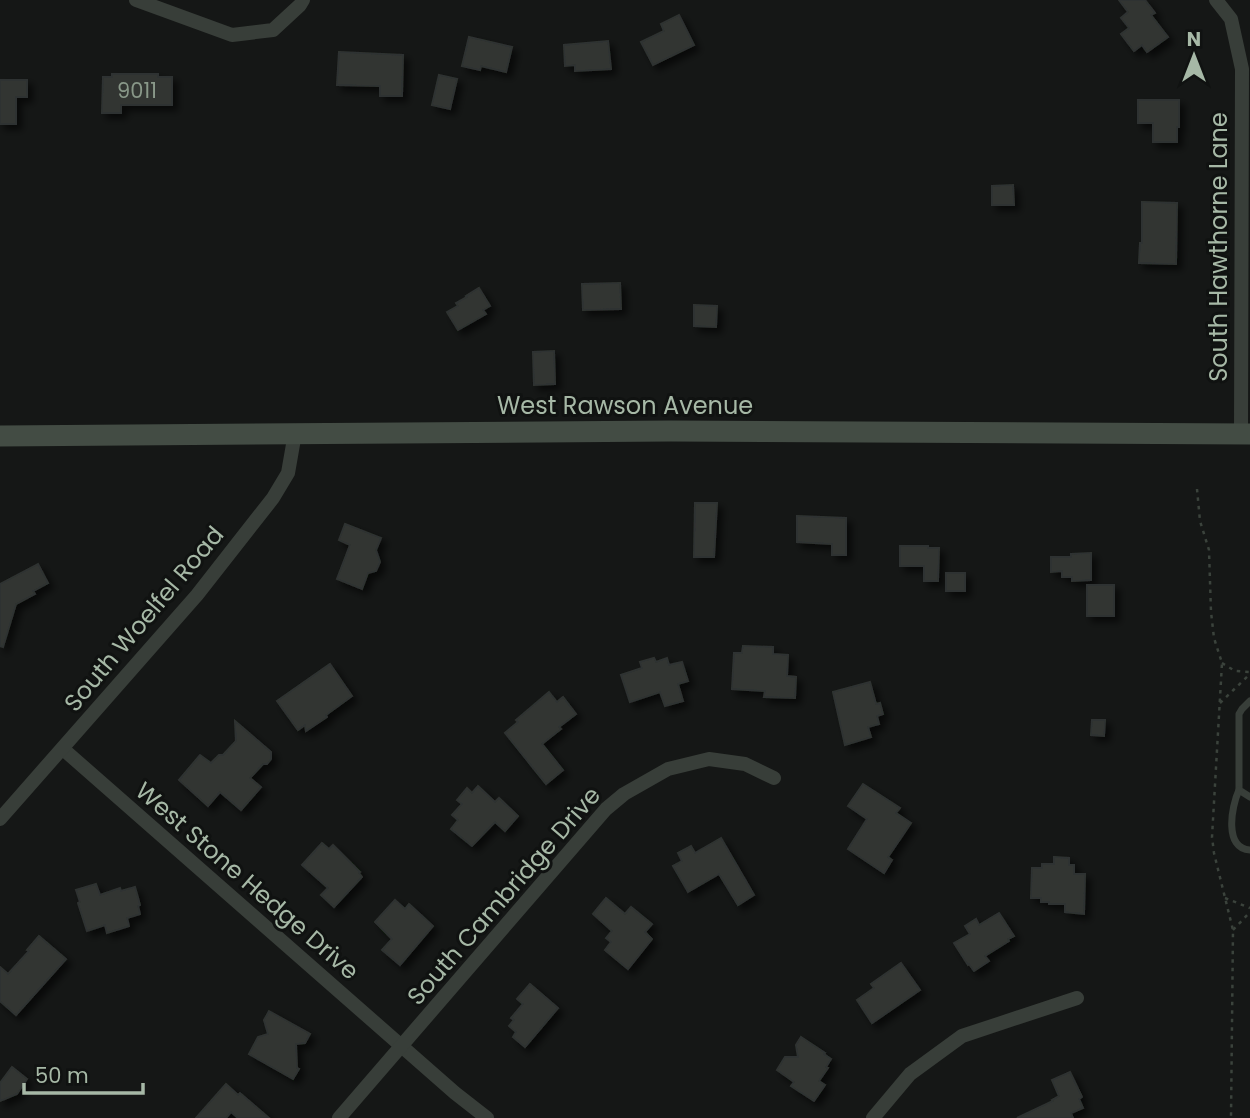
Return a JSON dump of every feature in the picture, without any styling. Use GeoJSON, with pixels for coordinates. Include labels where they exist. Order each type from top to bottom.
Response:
{"type":"FeatureCollection","features":[{"type":"Feature","properties":{"kind":"main road","name":"West Rawson Avenue"},"geometry":{"type":"LineString","coordinates":[[0,436],[671,431],[1246,434]]}},
{"type":"Feature","properties":{"kind":"street"},"geometry":{"type":"LineString","coordinates":[[136,0],[232,35],[273,30],[303,0]]}},
{"type":"Feature","properties":{"kind":"street","name":"South Hawthorne Lane"},"geometry":{"type":"LineString","coordinates":[[1216,0],[1231,19],[1242,69],[1246,434]]}},
{"type":"Feature","properties":{"kind":"street","name":"South Woelfel Road"},"geometry":{"type":"LineString","coordinates":[[0,819],[197,595],[274,498],[288,473],[295,433]]}},
{"type":"Feature","properties":{"kind":"street","name":"West Stone Hedge Drive"},"geometry":{"type":"LineString","coordinates":[[63,749],[455,1093],[487,1118]]}},
{"type":"Feature","properties":{"kind":"street","name":"South Cambridge Drive"},"geometry":{"type":"LineString","coordinates":[[339,1118],[606,809],[624,794],[668,769],[709,759],[745,764],[774,778]]}},
{"type":"Feature","properties":{"kind":"street"},"geometry":{"type":"LineString","coordinates":[[873,1118],[910,1074],[962,1036],[1077,998]]}},
{"type":"Feature","properties":{"kind":"lane"},"geometry":{"type":"LineString","coordinates":[[1250,701],[1239,715],[1239,790],[1233,803],[1233,838],[1237,847],[1250,850]]}},
{"type":"Feature","properties":{"kind":"lane"},"geometry":{"type":"LineString","coordinates":[[1239,790],[1250,797]]}},
{"type":"Feature","properties":{"kind":"path"},"geometry":{"type":"LineString","coordinates":[[1197,489],[1200,521],[1209,550],[1214,638],[1222,663],[1212,837],[1233,930],[1231,1118]]}},
{"type":"Feature","properties":{"kind":"path"},"geometry":{"type":"LineString","coordinates":[[1222,663],[1235,671],[1250,673]]}},
{"type":"Feature","properties":{"kind":"path"},"geometry":{"type":"LineString","coordinates":[[1220,703],[1250,673]]}},
{"type":"Feature","properties":{"kind":"path"},"geometry":{"type":"LineString","coordinates":[[1225,898],[1250,910],[1233,930]]}},
{"type":"Feature","properties":{"kind":"building"},"geometry":{"type":"Polygon","coordinates":[[[1119,0],[1145,0],[1155,13],[1151,15],[1168,37],[1147,52],[1142,45],[1134,51],[1121,34],[1129,28],[1121,18],[1128,12],[1119,0]]]}},
{"type":"Feature","properties":{"kind":"building"},"geometry":{"type":"Polygon","coordinates":[[[679,15],[694,45],[653,65],[641,42],[664,31],[661,24],[679,15]]]}},
{"type":"Feature","properties":{"kind":"building"},"geometry":{"type":"Polygon","coordinates":[[[469,37],[512,47],[506,72],[481,66],[480,70],[462,66],[469,37]]]}},
{"type":"Feature","properties":{"kind":"building"},"geometry":{"type":"Polygon","coordinates":[[[608,41],[611,69],[575,71],[575,65],[565,66],[564,45],[608,41]]]}},
{"type":"Feature","properties":{"kind":"building"},"geometry":{"type":"Polygon","coordinates":[[[339,52],[403,55],[402,96],[380,96],[380,86],[337,85],[339,52]]]}},
{"type":"Feature","properties":{"kind":"building"},"geometry":{"type":"Polygon","coordinates":[[[112,74],[158,74],[158,77],[172,77],[172,105],[121,105],[121,113],[102,113],[103,77],[112,77],[112,74]]]}},
{"type":"Feature","properties":{"kind":"building"},"geometry":{"type":"Polygon","coordinates":[[[439,75],[457,79],[450,109],[432,105],[439,75]]]}},
{"type":"Feature","properties":{"kind":"building"},"geometry":{"type":"Polygon","coordinates":[[[0,80],[27,80],[27,97],[16,97],[16,124],[0,124],[0,80]]]}},
{"type":"Feature","properties":{"kind":"building"},"geometry":{"type":"Polygon","coordinates":[[[1138,100],[1179,100],[1177,142],[1153,142],[1153,123],[1138,123],[1138,100]]]}},
{"type":"Feature","properties":{"kind":"building"},"geometry":{"type":"Polygon","coordinates":[[[1013,185],[1014,205],[992,205],[992,186],[1013,185]]]}},
{"type":"Feature","properties":{"kind":"building"},"geometry":{"type":"Polygon","coordinates":[[[1142,202],[1177,203],[1176,264],[1139,263],[1142,202]]]}},
{"type":"Feature","properties":{"kind":"building"},"geometry":{"type":"Polygon","coordinates":[[[620,283],[621,309],[583,310],[582,284],[620,283]]]}},
{"type":"Feature","properties":{"kind":"building"},"geometry":{"type":"Polygon","coordinates":[[[479,288],[490,306],[483,310],[486,314],[458,330],[447,312],[479,288]]]}},
{"type":"Feature","properties":{"kind":"building"},"geometry":{"type":"Polygon","coordinates":[[[694,305],[717,306],[716,327],[694,326],[694,305]]]}},
{"type":"Feature","properties":{"kind":"building"},"geometry":{"type":"Polygon","coordinates":[[[554,351],[555,384],[534,385],[533,352],[554,351]]]}},
{"type":"Feature","properties":{"kind":"building"},"geometry":{"type":"Polygon","coordinates":[[[695,503],[717,503],[714,557],[694,557],[695,503]]]}},
{"type":"Feature","properties":{"kind":"building"},"geometry":{"type":"Polygon","coordinates":[[[797,516],[846,518],[846,555],[832,555],[832,544],[797,542],[797,516]]]}},
{"type":"Feature","properties":{"kind":"building"},"geometry":{"type":"Polygon","coordinates":[[[345,524],[381,538],[376,550],[380,562],[376,571],[368,573],[362,589],[337,579],[350,545],[339,540],[345,524]]]}},
{"type":"Feature","properties":{"kind":"building"},"geometry":{"type":"Polygon","coordinates":[[[900,546],[939,548],[938,581],[924,581],[924,566],[900,566],[900,546]]]}},
{"type":"Feature","properties":{"kind":"building"},"geometry":{"type":"Polygon","coordinates":[[[1091,553],[1091,580],[1072,581],[1072,577],[1062,577],[1062,571],[1051,572],[1051,557],[1091,553]]]}},
{"type":"Feature","properties":{"kind":"building"},"geometry":{"type":"Polygon","coordinates":[[[38,564],[48,583],[16,604],[3,647],[0,646],[0,584],[38,564]]]}},
{"type":"Feature","properties":{"kind":"building"},"geometry":{"type":"Polygon","coordinates":[[[946,573],[965,573],[965,591],[946,591],[946,573]]]}},
{"type":"Feature","properties":{"kind":"building"},"geometry":{"type":"Polygon","coordinates":[[[1087,585],[1114,585],[1114,616],[1087,616],[1087,585]]]}},
{"type":"Feature","properties":{"kind":"building"},"geometry":{"type":"Polygon","coordinates":[[[743,646],[773,647],[773,654],[788,655],[787,676],[796,677],[795,698],[764,697],[765,691],[732,689],[734,653],[742,653],[743,646]]]}},
{"type":"Feature","properties":{"kind":"building"},"geometry":{"type":"Polygon","coordinates":[[[654,658],[656,662],[667,658],[669,665],[682,662],[688,681],[678,684],[683,701],[665,706],[660,692],[630,702],[621,675],[642,668],[640,662],[654,658]]]}},
{"type":"Feature","properties":{"kind":"building"},"geometry":{"type":"Polygon","coordinates":[[[330,664],[352,696],[306,731],[305,725],[298,730],[277,701],[330,664]]]}},
{"type":"Feature","properties":{"kind":"building"},"geometry":{"type":"Polygon","coordinates":[[[870,682],[876,704],[880,703],[883,714],[877,716],[879,724],[868,727],[871,737],[845,745],[833,692],[870,682]]]}},
{"type":"Feature","properties":{"kind":"building"},"geometry":{"type":"Polygon","coordinates":[[[549,692],[557,702],[563,697],[576,714],[542,744],[563,770],[546,784],[505,733],[549,692]]]}},
{"type":"Feature","properties":{"kind":"building"},"geometry":{"type":"Polygon","coordinates":[[[1092,720],[1105,720],[1104,736],[1091,735],[1092,720]]]}},
{"type":"Feature","properties":{"kind":"building"},"geometry":{"type":"Polygon","coordinates":[[[235,721],[271,752],[271,759],[267,764],[263,764],[250,778],[261,787],[241,810],[220,792],[208,806],[179,780],[200,755],[211,763],[219,755],[223,755],[236,741],[235,721]]]}},
{"type":"Feature","properties":{"kind":"building"},"geometry":{"type":"Polygon","coordinates":[[[863,784],[900,808],[896,813],[911,823],[888,857],[892,860],[884,873],[848,849],[867,819],[848,806],[863,784]]]}},
{"type":"Feature","properties":{"kind":"building"},"geometry":{"type":"Polygon","coordinates":[[[478,786],[495,802],[499,798],[518,816],[505,831],[495,822],[472,846],[451,829],[458,820],[452,815],[462,804],[457,800],[467,788],[472,793],[478,786]]]}},
{"type":"Feature","properties":{"kind":"building"},"geometry":{"type":"Polygon","coordinates":[[[721,838],[754,895],[738,905],[719,874],[688,892],[673,866],[682,861],[678,853],[691,846],[695,853],[721,838]]]}},
{"type":"Feature","properties":{"kind":"building"},"geometry":{"type":"Polygon","coordinates":[[[322,843],[329,849],[333,845],[362,877],[334,907],[321,895],[328,888],[302,865],[322,843]]]}},
{"type":"Feature","properties":{"kind":"building"},"geometry":{"type":"Polygon","coordinates":[[[1054,857],[1069,858],[1069,865],[1074,865],[1074,874],[1085,874],[1084,914],[1065,912],[1065,904],[1049,904],[1041,902],[1041,898],[1031,898],[1032,868],[1042,868],[1042,864],[1054,864],[1054,857]]]}},
{"type":"Feature","properties":{"kind":"building"},"geometry":{"type":"Polygon","coordinates":[[[96,884],[100,895],[120,888],[121,891],[135,887],[140,914],[127,918],[129,926],[107,933],[105,925],[87,931],[76,890],[96,884]]]}},
{"type":"Feature","properties":{"kind":"building"},"geometry":{"type":"Polygon","coordinates":[[[606,898],[625,914],[631,907],[652,924],[645,932],[652,939],[628,969],[605,950],[611,942],[606,938],[612,931],[593,914],[606,898]]]}},
{"type":"Feature","properties":{"kind":"building"},"geometry":{"type":"Polygon","coordinates":[[[395,900],[405,909],[409,904],[433,926],[400,965],[382,950],[392,939],[375,922],[395,900]]]}},
{"type":"Feature","properties":{"kind":"building"},"geometry":{"type":"Polygon","coordinates":[[[999,913],[1014,936],[985,956],[989,961],[974,971],[954,943],[970,934],[965,926],[976,919],[979,925],[999,913]]]}},
{"type":"Feature","properties":{"kind":"building"},"geometry":{"type":"Polygon","coordinates":[[[39,936],[66,959],[16,1015],[0,1001],[0,967],[8,974],[39,936]]]}},
{"type":"Feature","properties":{"kind":"building"},"geometry":{"type":"Polygon","coordinates":[[[901,963],[920,990],[872,1023],[857,1000],[874,988],[871,984],[901,963]]]}},
{"type":"Feature","properties":{"kind":"building"},"geometry":{"type":"Polygon","coordinates":[[[530,984],[558,1008],[525,1047],[513,1037],[516,1032],[509,1026],[514,1020],[511,1018],[523,1004],[517,999],[530,984]]]}},
{"type":"Feature","properties":{"kind":"building"},"geometry":{"type":"Polygon","coordinates":[[[269,1011],[310,1034],[305,1043],[296,1044],[299,1069],[293,1079],[249,1054],[258,1037],[268,1034],[264,1020],[269,1011]]]}},
{"type":"Feature","properties":{"kind":"building"},"geometry":{"type":"Polygon","coordinates":[[[801,1037],[831,1059],[819,1081],[825,1085],[814,1101],[791,1086],[794,1082],[777,1070],[785,1057],[798,1057],[796,1045],[801,1037]]]}},
{"type":"Feature","properties":{"kind":"building"},"geometry":{"type":"Polygon","coordinates":[[[12,1067],[27,1079],[17,1094],[0,1101],[0,1083],[12,1067]]]}},
{"type":"Feature","properties":{"kind":"building"},"geometry":{"type":"Polygon","coordinates":[[[1070,1072],[1082,1097],[1079,1099],[1083,1108],[1071,1113],[1073,1118],[1017,1118],[1059,1096],[1052,1080],[1070,1072]]]}},
{"type":"Feature","properties":{"kind":"building"},"geometry":{"type":"Polygon","coordinates":[[[226,1084],[269,1118],[238,1118],[231,1112],[226,1118],[196,1118],[226,1084]]]}}]}
